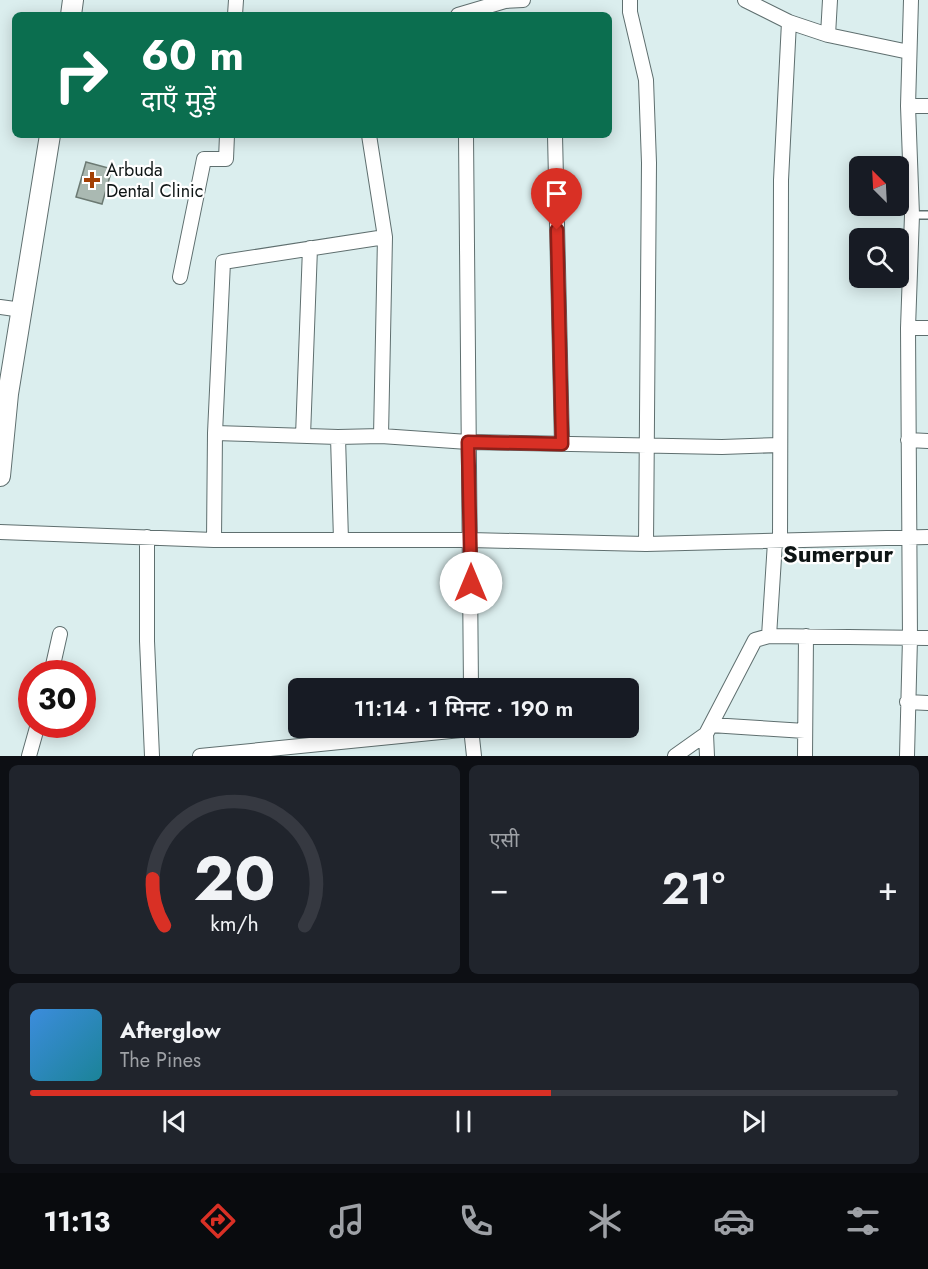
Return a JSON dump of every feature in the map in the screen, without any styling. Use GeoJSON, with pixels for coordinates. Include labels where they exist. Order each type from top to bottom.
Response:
{"type":"FeatureCollection","features":[{"type":"Feature","properties":{"kind":"main road"},"geometry":{"type":"LineString","coordinates":[[0,476],[8,394],[50,138]]}},
{"type":"Feature","properties":{"kind":"street"},"geometry":{"type":"LineString","coordinates":[[468,12],[505,1],[523,0]]}},
{"type":"Feature","properties":{"kind":"street"},"geometry":{"type":"LineString","coordinates":[[630,0],[630,12],[646,80],[649,163],[646,544]]}},
{"type":"Feature","properties":{"kind":"street"},"geometry":{"type":"LineString","coordinates":[[745,0],[789,22],[828,35],[909,52]]}},
{"type":"Feature","properties":{"kind":"street"},"geometry":{"type":"LineString","coordinates":[[828,35],[830,0]]}},
{"type":"Feature","properties":{"kind":"street"},"geometry":{"type":"LineString","coordinates":[[907,756],[910,638],[908,328],[912,215],[909,106],[911,0]]}},
{"type":"Feature","properties":{"kind":"street"},"geometry":{"type":"LineString","coordinates":[[769,636],[778,541],[781,180],[789,22]]}},
{"type":"Feature","properties":{"kind":"street"},"geometry":{"type":"LineString","coordinates":[[909,106],[928,106]]}},
{"type":"Feature","properties":{"kind":"street"},"geometry":{"type":"LineString","coordinates":[[180,277],[204,159],[226,159],[227,138]]}},
{"type":"Feature","properties":{"kind":"street"},"geometry":{"type":"LineString","coordinates":[[369,138],[385,237],[381,436]]}},
{"type":"Feature","properties":{"kind":"street"},"geometry":{"type":"LineString","coordinates":[[466,138],[471,678]]}},
{"type":"Feature","properties":{"kind":"street"},"geometry":{"type":"LineString","coordinates":[[555,138],[562,444]]}},
{"type":"Feature","properties":{"kind":"street"},"geometry":{"type":"LineString","coordinates":[[214,540],[215,433],[223,262],[385,237]]}},
{"type":"Feature","properties":{"kind":"street"},"geometry":{"type":"LineString","coordinates":[[303,436],[310,248]]}},
{"type":"Feature","properties":{"kind":"street"},"geometry":{"type":"LineString","coordinates":[[0,307],[22,310]]}},
{"type":"Feature","properties":{"kind":"street"},"geometry":{"type":"LineString","coordinates":[[908,328],[928,328]]}},
{"type":"Feature","properties":{"kind":"street"},"geometry":{"type":"LineString","coordinates":[[215,433],[381,436],[468,442],[562,444],[722,447],[780,445]]}},
{"type":"Feature","properties":{"kind":"street"},"geometry":{"type":"LineString","coordinates":[[338,437],[341,540]]}},
{"type":"Feature","properties":{"kind":"street"},"geometry":{"type":"LineString","coordinates":[[908,441],[928,441]]}},
{"type":"Feature","properties":{"kind":"street"},"geometry":{"type":"LineString","coordinates":[[0,532],[214,540],[470,540],[646,544],[928,537]]}},
{"type":"Feature","properties":{"kind":"street"},"geometry":{"type":"LineString","coordinates":[[147,537],[147,640],[152,756]]}},
{"type":"Feature","properties":{"kind":"street"},"geometry":{"type":"LineString","coordinates":[[54,660],[60,634]]}},
{"type":"Feature","properties":{"kind":"street"},"geometry":{"type":"LineString","coordinates":[[707,756],[709,729],[755,640],[769,636],[928,638]]}},
{"type":"Feature","properties":{"kind":"street"},"geometry":{"type":"LineString","coordinates":[[805,756],[806,636]]}},
{"type":"Feature","properties":{"kind":"street"},"geometry":{"type":"LineString","coordinates":[[907,702],[928,703]]}},
{"type":"Feature","properties":{"kind":"street"},"geometry":{"type":"LineString","coordinates":[[675,756],[709,729],[805,731]]}},
{"type":"Feature","properties":{"kind":"street"},"geometry":{"type":"LineString","coordinates":[[29,756],[34,738]]}},
{"type":"Feature","properties":{"kind":"street"},"geometry":{"type":"LineString","coordinates":[[200,756],[334,749],[406,738]]}},
{"type":"Feature","properties":{"kind":"street"},"geometry":{"type":"LineString","coordinates":[[472,738],[474,756]]}},
{"type":"Feature","properties":{"kind":"lane"},"geometry":{"type":"LineString","coordinates":[[912,215],[928,215]]}},
{"type":"Feature","properties":{"kind":"building"},"geometry":{"type":"Polygon","coordinates":[[[86,162],[112,169],[102,204],[76,197],[86,162]]]}},
{"type":"Feature","properties":{"kind":"place","name":"Arbuda Dental Clinic"},"geometry":{"type":"Point","coordinates":[92,180]}},
{"type":"Feature","properties":{"kind":"district","name":"Sumerpur"},"geometry":{"type":"Point","coordinates":[838,553]}},
{"type":"Feature","properties":{"kind":"route"},"geometry":{"type":"LineString","coordinates":[[471,583],[468,442],[562,444],[557,230]]}}]}
